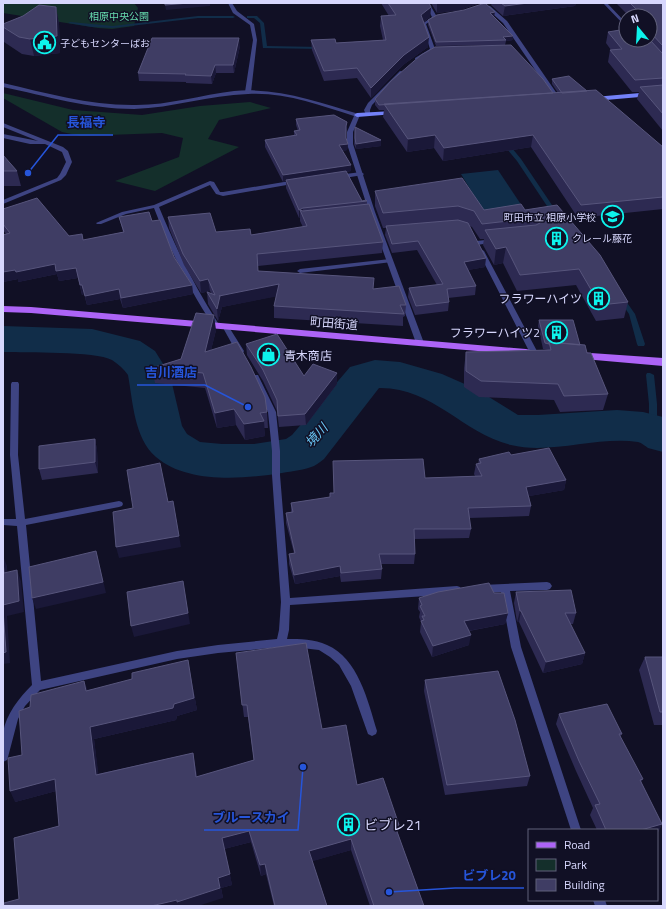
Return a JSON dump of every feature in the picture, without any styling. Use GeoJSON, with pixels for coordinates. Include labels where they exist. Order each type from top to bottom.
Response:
{"type":"FeatureCollection","features":[{"type":"Feature","properties":{"kind":"main road","name":"町田街道"},"geometry":{"type":"LineString","coordinates":[[3,309],[31,310],[538,353]]}},
{"type":"Feature","properties":{"kind":"main road"},"geometry":{"type":"LineString","coordinates":[[564,355],[663,362]]}},
{"type":"Feature","properties":{"kind":"street"},"geometry":{"type":"LineString","coordinates":[[230,3],[235,12],[252,24],[255,40],[248,92]]}},
{"type":"Feature","properties":{"kind":"street"},"geometry":{"type":"LineString","coordinates":[[427,3],[435,17]]}},
{"type":"Feature","properties":{"kind":"street"},"geometry":{"type":"LineString","coordinates":[[605,3],[618,17]]}},
{"type":"Feature","properties":{"kind":"street"},"geometry":{"type":"LineString","coordinates":[[480,6],[488,4],[505,22],[559,102]]}},
{"type":"Feature","properties":{"kind":"street"},"geometry":{"type":"LineString","coordinates":[[433,49],[424,24],[435,17],[441,16]]}},
{"type":"Feature","properties":{"kind":"street"},"geometry":{"type":"LineString","coordinates":[[515,47],[523,47]]}},
{"type":"Feature","properties":{"kind":"street"},"geometry":{"type":"LineString","coordinates":[[368,114],[367,110],[370,104],[392,81],[422,55],[433,49],[440,48]]}},
{"type":"Feature","properties":{"kind":"street"},"geometry":{"type":"LineString","coordinates":[[3,85],[82,104],[127,107],[155,106],[248,92],[279,94],[357,115],[399,112]]}},
{"type":"Feature","properties":{"kind":"street"},"geometry":{"type":"LineString","coordinates":[[588,99],[663,93]]}},
{"type":"Feature","properties":{"kind":"street"},"geometry":{"type":"LineString","coordinates":[[552,102],[566,101]]}},
{"type":"Feature","properties":{"kind":"street"},"geometry":{"type":"LineString","coordinates":[[357,115],[351,127],[349,138],[372,212],[420,343]]}},
{"type":"Feature","properties":{"kind":"street"},"geometry":{"type":"LineString","coordinates":[[3,125],[61,148],[67,155],[69,162],[63,175],[52,182],[3,202]]}},
{"type":"Feature","properties":{"kind":"street"},"geometry":{"type":"LineString","coordinates":[[3,136],[30,142],[48,143]]}},
{"type":"Feature","properties":{"kind":"street"},"geometry":{"type":"LineString","coordinates":[[330,178],[361,174]]}},
{"type":"Feature","properties":{"kind":"street"},"geometry":{"type":"LineString","coordinates":[[99,223],[124,213],[156,206],[210,183],[212,183],[218,193],[223,194],[301,182]]}},
{"type":"Feature","properties":{"kind":"street"},"geometry":{"type":"LineString","coordinates":[[156,206],[180,266],[199,298],[245,360]]}},
{"type":"Feature","properties":{"kind":"street"},"geometry":{"type":"LineString","coordinates":[[364,213],[372,212]]}},
{"type":"Feature","properties":{"kind":"street"},"geometry":{"type":"LineString","coordinates":[[379,232],[387,232]]}},
{"type":"Feature","properties":{"kind":"street"},"geometry":{"type":"LineString","coordinates":[[474,236],[538,353]]}},
{"type":"Feature","properties":{"kind":"street"},"geometry":{"type":"LineString","coordinates":[[477,243],[501,240]]}},
{"type":"Feature","properties":{"kind":"street"},"geometry":{"type":"LineString","coordinates":[[300,271],[390,261]]}},
{"type":"Feature","properties":{"kind":"street"},"geometry":{"type":"LineString","coordinates":[[252,372],[263,391],[272,412],[286,602],[284,630],[281,643]]}},
{"type":"Feature","properties":{"kind":"street"},"geometry":{"type":"LineString","coordinates":[[15,384],[14,455],[37,686]]}},
{"type":"Feature","properties":{"kind":"street"},"geometry":{"type":"LineString","coordinates":[[3,522],[21,523],[120,504]]}},
{"type":"Feature","properties":{"kind":"street"},"geometry":{"type":"LineString","coordinates":[[286,602],[425,592],[547,586]]}},
{"type":"Feature","properties":{"kind":"street"},"geometry":{"type":"LineString","coordinates":[[505,589],[516,647],[576,829]]}},
{"type":"Feature","properties":{"kind":"street"},"geometry":{"type":"LineString","coordinates":[[3,757],[11,721],[15,711],[22,700],[37,686],[177,655],[218,649],[281,643],[322,647],[334,655],[352,678],[372,731]]}},
{"type":"Feature","properties":{"kind":"green space","name":"相原中央公園"},"geometry":{"type":"Polygon","coordinates":[[[3,3],[134,3],[138,8],[134,26],[112,29],[3,13],[3,3]]]}},
{"type":"Feature","properties":{"kind":"green space"},"geometry":{"type":"Polygon","coordinates":[[[3,93],[73,110],[142,115],[200,106],[250,102],[271,108],[219,120],[208,139],[239,147],[155,191],[115,181],[179,157],[183,138],[162,133],[81,136],[62,132],[3,98],[3,93]]]}},
{"type":"Feature","properties":{"kind":"water"},"geometry":{"type":"Polygon","coordinates":[[[498,170],[524,209],[485,214],[461,174],[498,170]]]}},
{"type":"Feature","properties":{"kind":"building"},"geometry":{"type":"Polygon","coordinates":[[[165,3],[189,3],[165,5],[165,3]]]}},
{"type":"Feature","properties":{"kind":"building"},"geometry":{"type":"Polygon","coordinates":[[[388,3],[429,3],[431,7],[421,15],[429,37],[404,55],[371,88],[357,68],[324,71],[311,40],[335,39],[336,43],[386,40],[381,16],[396,15],[388,3]]]}},
{"type":"Feature","properties":{"kind":"building"},"geometry":{"type":"Polygon","coordinates":[[[485,3],[495,12],[490,13],[513,36],[503,37],[506,40],[436,42],[428,20],[437,15],[464,10],[485,3]]]}},
{"type":"Feature","properties":{"kind":"building"},"geometry":{"type":"Polygon","coordinates":[[[501,3],[528,3],[505,6],[501,3]]]}},
{"type":"Feature","properties":{"kind":"building"},"geometry":{"type":"Polygon","coordinates":[[[630,3],[663,3],[663,46],[658,41],[658,8],[635,8],[630,3]]]}},
{"type":"Feature","properties":{"kind":"building"},"geometry":{"type":"Polygon","coordinates":[[[39,5],[56,7],[57,36],[30,39],[19,37],[3,27],[3,24],[23,16],[39,5]]]}},
{"type":"Feature","properties":{"kind":"building"},"geometry":{"type":"Polygon","coordinates":[[[618,30],[618,44],[608,32],[618,30]]]}},
{"type":"Feature","properties":{"kind":"building"},"geometry":{"type":"Polygon","coordinates":[[[152,38],[239,38],[233,65],[215,65],[211,76],[138,73],[152,38]]]}},
{"type":"Feature","properties":{"kind":"building"},"geometry":{"type":"Polygon","coordinates":[[[511,45],[543,79],[553,93],[379,105],[375,99],[391,81],[421,55],[435,47],[511,45]]]}},
{"type":"Feature","properties":{"kind":"building"},"geometry":{"type":"Polygon","coordinates":[[[621,48],[657,48],[663,54],[663,78],[635,80],[610,50],[622,49],[621,48]]]}},
{"type":"Feature","properties":{"kind":"building"},"geometry":{"type":"Polygon","coordinates":[[[569,76],[587,91],[562,93],[552,79],[569,76]]]}},
{"type":"Feature","properties":{"kind":"building"},"geometry":{"type":"Polygon","coordinates":[[[663,85],[663,114],[640,87],[663,85]]]}},
{"type":"Feature","properties":{"kind":"building"},"geometry":{"type":"Polygon","coordinates":[[[596,90],[663,147],[663,197],[581,205],[533,135],[444,148],[435,135],[408,139],[384,104],[596,90]]]}},
{"type":"Feature","properties":{"kind":"building"},"geometry":{"type":"Polygon","coordinates":[[[334,115],[347,122],[346,138],[348,144],[339,145],[351,165],[283,175],[265,140],[297,135],[294,131],[300,130],[296,119],[334,115]]]}},
{"type":"Feature","properties":{"kind":"building"},"geometry":{"type":"Polygon","coordinates":[[[355,127],[381,140],[356,144],[355,127]]]}},
{"type":"Feature","properties":{"kind":"building"},"geometry":{"type":"Polygon","coordinates":[[[3,155],[17,171],[3,171],[3,155]]]}},
{"type":"Feature","properties":{"kind":"building"},"geometry":{"type":"Polygon","coordinates":[[[346,171],[362,201],[367,201],[303,208],[299,210],[286,180],[346,171]]]}},
{"type":"Feature","properties":{"kind":"building"},"geometry":{"type":"Polygon","coordinates":[[[462,178],[484,210],[521,204],[525,210],[557,205],[600,255],[628,302],[600,305],[579,269],[520,275],[506,247],[496,249],[485,230],[536,225],[540,223],[540,220],[535,218],[482,224],[474,211],[458,206],[383,213],[375,191],[462,178]]]}},
{"type":"Feature","properties":{"kind":"building"},"geometry":{"type":"Polygon","coordinates":[[[37,198],[69,236],[82,234],[83,240],[124,232],[119,217],[149,212],[152,221],[160,220],[174,257],[192,285],[121,298],[119,289],[85,296],[82,285],[80,285],[76,268],[56,271],[55,264],[16,272],[15,270],[3,272],[3,235],[10,233],[3,224],[3,209],[37,198]]]}},
{"type":"Feature","properties":{"kind":"building"},"geometry":{"type":"Polygon","coordinates":[[[369,204],[383,242],[257,254],[258,271],[374,278],[373,289],[399,286],[406,305],[400,305],[404,314],[274,306],[279,284],[219,296],[217,309],[207,292],[215,295],[208,279],[200,281],[183,254],[168,217],[210,213],[216,232],[250,229],[251,235],[307,226],[300,210],[303,211],[369,204]]]}},
{"type":"Feature","properties":{"kind":"building"},"geometry":{"type":"Polygon","coordinates":[[[458,220],[468,223],[486,258],[464,262],[476,286],[447,289],[449,302],[416,306],[409,288],[443,284],[418,241],[392,244],[386,226],[458,220]]]}},
{"type":"Feature","properties":{"kind":"building"},"geometry":{"type":"Polygon","coordinates":[[[196,313],[214,315],[205,352],[237,342],[265,397],[267,412],[260,413],[264,421],[244,424],[234,409],[215,413],[203,373],[152,368],[181,359],[196,313]]]}},
{"type":"Feature","properties":{"kind":"building"},"geometry":{"type":"Polygon","coordinates":[[[539,320],[573,320],[580,345],[549,342],[549,344],[545,343],[539,320]]]}},
{"type":"Feature","properties":{"kind":"building"},"geometry":{"type":"Polygon","coordinates":[[[277,334],[304,376],[313,364],[337,373],[305,414],[278,416],[277,400],[263,370],[246,344],[277,334]]]}},
{"type":"Feature","properties":{"kind":"building"},"geometry":{"type":"Polygon","coordinates":[[[549,342],[585,345],[587,353],[591,353],[608,394],[564,396],[558,384],[481,381],[466,371],[466,352],[551,350],[549,342]]]}},
{"type":"Feature","properties":{"kind":"building"},"geometry":{"type":"Polygon","coordinates":[[[95,439],[95,462],[39,469],[39,446],[95,439]]]}},
{"type":"Feature","properties":{"kind":"building"},"geometry":{"type":"Polygon","coordinates":[[[549,448],[566,480],[526,487],[531,506],[468,508],[471,529],[414,529],[415,554],[379,554],[382,569],[341,573],[340,566],[294,575],[289,554],[295,553],[286,513],[293,512],[291,503],[330,497],[330,493],[334,493],[333,461],[423,459],[425,478],[482,476],[476,464],[481,463],[479,459],[509,452],[511,455],[549,448]]]}},
{"type":"Feature","properties":{"kind":"building"},"geometry":{"type":"Polygon","coordinates":[[[160,463],[168,502],[173,501],[179,536],[116,547],[113,512],[133,508],[127,470],[160,463]]]}},
{"type":"Feature","properties":{"kind":"building"},"geometry":{"type":"Polygon","coordinates":[[[96,551],[103,582],[32,598],[29,567],[96,551]]]}},
{"type":"Feature","properties":{"kind":"building"},"geometry":{"type":"Polygon","coordinates":[[[3,560],[4,573],[17,570],[19,601],[3,605],[3,560]]]}},
{"type":"Feature","properties":{"kind":"building"},"geometry":{"type":"Polygon","coordinates":[[[183,581],[188,613],[131,626],[127,592],[183,581]]]}},
{"type":"Feature","properties":{"kind":"building"},"geometry":{"type":"Polygon","coordinates":[[[489,583],[494,593],[504,593],[508,613],[464,621],[471,635],[433,646],[421,621],[424,620],[422,616],[425,616],[420,606],[422,605],[419,598],[438,592],[489,583]]]}},
{"type":"Feature","properties":{"kind":"building"},"geometry":{"type":"Polygon","coordinates":[[[571,590],[576,613],[565,613],[585,653],[546,662],[520,611],[516,592],[571,590]]]}},
{"type":"Feature","properties":{"kind":"building"},"geometry":{"type":"Polygon","coordinates":[[[3,610],[6,652],[3,653],[3,610]]]}},
{"type":"Feature","properties":{"kind":"building"},"geometry":{"type":"Polygon","coordinates":[[[306,643],[322,729],[346,725],[357,785],[383,778],[399,825],[395,826],[424,906],[374,906],[351,839],[309,851],[327,906],[275,906],[265,864],[260,865],[249,831],[222,838],[230,874],[218,878],[220,888],[177,902],[177,900],[151,906],[4,906],[4,903],[19,899],[14,838],[59,826],[55,779],[10,791],[8,758],[22,755],[19,711],[30,707],[31,695],[84,681],[86,691],[132,679],[132,673],[188,660],[194,698],[174,704],[173,708],[90,727],[96,775],[193,753],[196,777],[254,760],[247,705],[242,705],[236,653],[306,643]]]}},
{"type":"Feature","properties":{"kind":"building"},"geometry":{"type":"Polygon","coordinates":[[[645,657],[663,657],[663,712],[660,712],[645,657]]]}},
{"type":"Feature","properties":{"kind":"building"},"geometry":{"type":"Polygon","coordinates":[[[498,671],[515,720],[530,776],[447,785],[425,680],[498,671]]]}},
{"type":"Feature","properties":{"kind":"building"},"geometry":{"type":"Polygon","coordinates":[[[607,704],[622,734],[619,734],[643,779],[640,780],[662,824],[644,829],[606,829],[595,805],[600,804],[579,761],[559,714],[607,704]]]}},
{"type":"Feature","properties":{"kind":"waterway"},"geometry":{"type":"LineString","coordinates":[[70,23],[113,27],[198,17],[233,17]]}},
{"type":"Feature","properties":{"kind":"waterway"},"geometry":{"type":"LineString","coordinates":[[249,17],[255,17],[262,23],[265,47],[321,48]]}},
{"type":"Feature","properties":{"kind":"waterway"},"geometry":{"type":"LineString","coordinates":[[505,143],[519,160],[555,214]]}},
{"type":"Feature","properties":{"kind":"waterway"},"geometry":{"type":"LineString","coordinates":[[621,298],[632,314],[641,344]]}},
{"type":"Feature","properties":{"kind":"waterway","name":"境川"},"geometry":{"type":"LineString","coordinates":[[3,339],[92,342],[125,350],[140,361],[149,375],[160,430],[171,445],[190,457],[222,461],[254,461],[298,454],[308,447],[365,377],[375,374],[387,374],[414,379],[440,389],[461,399],[491,420],[510,429],[538,431],[599,426],[629,426],[650,429],[663,436]]}},
{"type":"Feature","properties":{"kind":"waterway"},"geometry":{"type":"LineString","coordinates":[[650,375],[653,404],[653,430]]}},
{"type":"Feature","properties":{"kind":"place","name":"子どもセンターぱお"},"geometry":{"type":"Point","coordinates":[45,43]}},
{"type":"Feature","properties":{"kind":"place","name":"長福寺"},"geometry":{"type":"Point","coordinates":[28,173]}},
{"type":"Feature","properties":{"kind":"place","name":"町田市立 相原小学校"},"geometry":{"type":"Point","coordinates":[612,217]}},
{"type":"Feature","properties":{"kind":"place","name":"クレール藤花"},"geometry":{"type":"Point","coordinates":[557,238]}},
{"type":"Feature","properties":{"kind":"place","name":"フラワーハイツ"},"geometry":{"type":"Point","coordinates":[598,298]}},
{"type":"Feature","properties":{"kind":"place","name":"フラワーハイツ2"},"geometry":{"type":"Point","coordinates":[556,332]}},
{"type":"Feature","properties":{"kind":"place","name":"青木商店"},"geometry":{"type":"Point","coordinates":[269,355]}},
{"type":"Feature","properties":{"kind":"place","name":"吉川酒店"},"geometry":{"type":"Point","coordinates":[248,407]}},
{"type":"Feature","properties":{"kind":"place","name":"ブルースカイ"},"geometry":{"type":"Point","coordinates":[303,767]}},
{"type":"Feature","properties":{"kind":"place","name":"ビブレ21"},"geometry":{"type":"Point","coordinates":[349,824]}},
{"type":"Feature","properties":{"kind":"place","name":"ビブレ20"},"geometry":{"type":"Point","coordinates":[389,892]}}]}
